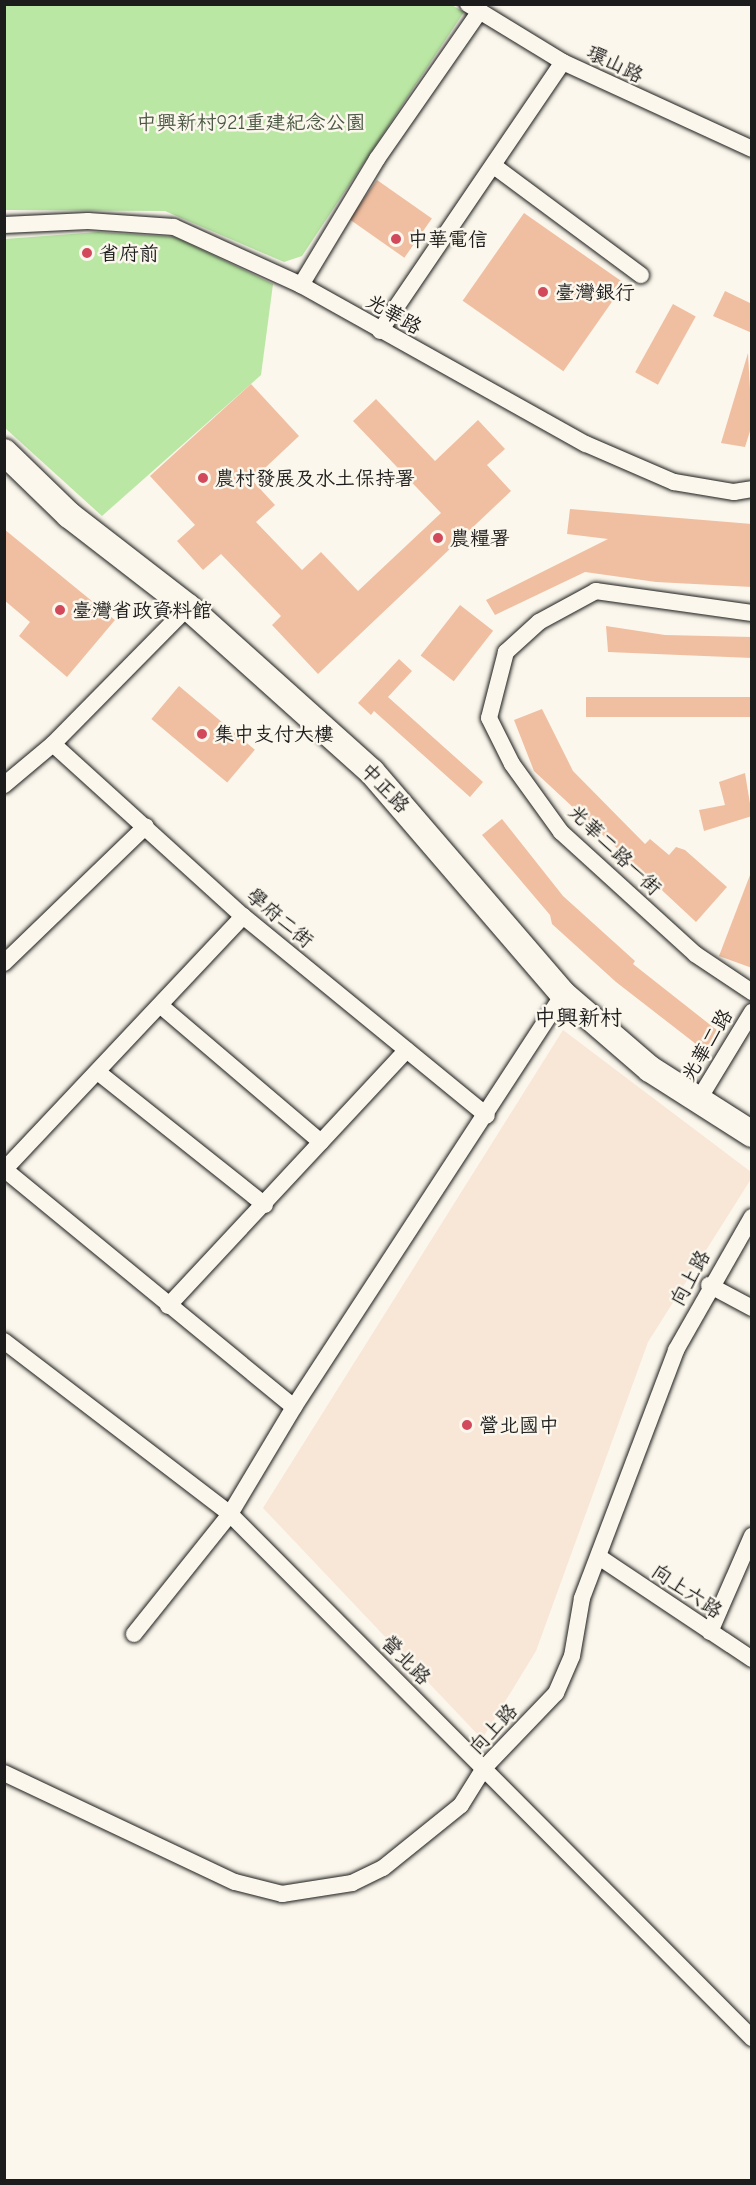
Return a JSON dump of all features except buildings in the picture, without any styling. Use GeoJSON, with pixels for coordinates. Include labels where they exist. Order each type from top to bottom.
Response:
{"type":"FeatureCollection","features":[{"type":"Feature","properties":{"kind":"main road","name":"中正路"},"geometry":{"type":"LineString","coordinates":[[4,452],[69,515],[188,607],[372,772],[563,994],[650,1069],[752,1134]]}},
{"type":"Feature","properties":{"kind":"street","name":"環山路"},"geometry":{"type":"LineString","coordinates":[[474,8],[563,62],[752,148]]}},
{"type":"Feature","properties":{"kind":"street"},"geometry":{"type":"LineString","coordinates":[[301,285],[377,159],[474,8]]}},
{"type":"Feature","properties":{"kind":"street"},"geometry":{"type":"LineString","coordinates":[[380,331],[563,62]]}},
{"type":"Feature","properties":{"kind":"street"},"geometry":{"type":"LineString","coordinates":[[494,166],[641,275]]}},
{"type":"Feature","properties":{"kind":"street","name":"光華路"},"geometry":{"type":"LineString","coordinates":[[4,225],[88,221],[174,227],[301,285],[380,331],[597,449],[674,482],[734,492],[752,489]]}},
{"type":"Feature","properties":{"kind":"street","name":"光華二路一街"},"geometry":{"type":"LineString","coordinates":[[752,613],[596,591],[539,622],[506,652],[489,718],[512,764],[561,832],[695,954],[752,992]]}},
{"type":"Feature","properties":{"kind":"street"},"geometry":{"type":"LineString","coordinates":[[4,785],[53,744],[188,607]]}},
{"type":"Feature","properties":{"kind":"street","name":"學府二街"},"geometry":{"type":"LineString","coordinates":[[53,744],[243,916],[487,1116]]}},
{"type":"Feature","properties":{"kind":"street"},"geometry":{"type":"LineString","coordinates":[[4,963],[146,826]]}},
{"type":"Feature","properties":{"kind":"street"},"geometry":{"type":"LineString","coordinates":[[243,916],[99,1073],[5,1170],[168,1306],[294,1407]]}},
{"type":"Feature","properties":{"kind":"street"},"geometry":{"type":"LineString","coordinates":[[134,1634],[230,1514],[294,1407],[487,1116],[563,994]]}},
{"type":"Feature","properties":{"kind":"street"},"geometry":{"type":"LineString","coordinates":[[161,1006],[321,1142]]}},
{"type":"Feature","properties":{"kind":"street","name":"光華二路"},"geometry":{"type":"LineString","coordinates":[[699,1100],[752,1012]]}},
{"type":"Feature","properties":{"kind":"street"},"geometry":{"type":"LineString","coordinates":[[168,1306],[265,1205],[407,1050]]}},
{"type":"Feature","properties":{"kind":"street"},"geometry":{"type":"LineString","coordinates":[[99,1073],[265,1205]]}},
{"type":"Feature","properties":{"kind":"street","name":"向上路"},"geometry":{"type":"LineString","coordinates":[[4,1773],[235,1882],[282,1894],[351,1883],[383,1868],[461,1805],[484,1768],[556,1693],[572,1656],[582,1598],[675,1350],[709,1285],[752,1216]]}},
{"type":"Feature","properties":{"kind":"street"},"geometry":{"type":"LineString","coordinates":[[709,1285],[752,1308]]}},
{"type":"Feature","properties":{"kind":"street","name":"營北路"},"geometry":{"type":"LineString","coordinates":[[4,1341],[230,1514],[752,2038]]}},
{"type":"Feature","properties":{"kind":"street"},"geometry":{"type":"LineString","coordinates":[[710,1632],[752,1536]]}},
{"type":"Feature","properties":{"kind":"street","name":"向上六路"},"geometry":{"type":"LineString","coordinates":[[599,1557],[752,1659]]}},
{"type":"Feature","properties":{"kind":"shaded area","name":"營北國中"},"geometry":{"type":"Polygon","coordinates":[[[563,1030],[751,1172],[751,1179],[648,1342],[536,1651],[482,1739],[263,1508],[563,1030]]]}},
{"type":"Feature","properties":{"kind":"green space","name":"中興新村921重建紀念公園"},"geometry":{"type":"Polygon","coordinates":[[[450,4],[464,12],[302,256],[284,262],[165,211],[5,210],[5,5],[450,4]]]}},
{"type":"Feature","properties":{"kind":"green space"},"geometry":{"type":"Polygon","coordinates":[[[98,232],[175,237],[273,284],[261,375],[102,516],[5,428],[5,239],[98,232]]]}},
{"type":"Feature","properties":{"kind":"place","name":"中華電信"},"geometry":{"type":"Point","coordinates":[396,239]}},
{"type":"Feature","properties":{"kind":"place","name":"省府前"},"geometry":{"type":"Point","coordinates":[87,253]}},
{"type":"Feature","properties":{"kind":"place","name":"臺灣銀行"},"geometry":{"type":"Point","coordinates":[543,292]}},
{"type":"Feature","properties":{"kind":"place","name":"農村發展及水土保持署"},"geometry":{"type":"Point","coordinates":[203,478]}},
{"type":"Feature","properties":{"kind":"place","name":"農糧署"},"geometry":{"type":"Point","coordinates":[438,538]}},
{"type":"Feature","properties":{"kind":"place","name":"臺灣省政資料館"},"geometry":{"type":"Point","coordinates":[60,610]}},
{"type":"Feature","properties":{"kind":"place","name":"集中支付大樓"},"geometry":{"type":"Point","coordinates":[202,734]}},
{"type":"Feature","properties":{"kind":"place","name":"營北國中"},"geometry":{"type":"Point","coordinates":[467,1425]}},
{"type":"Feature","properties":{"kind":"district","name":"中興新村"},"geometry":{"type":"Point","coordinates":[578,1019]}}]}
